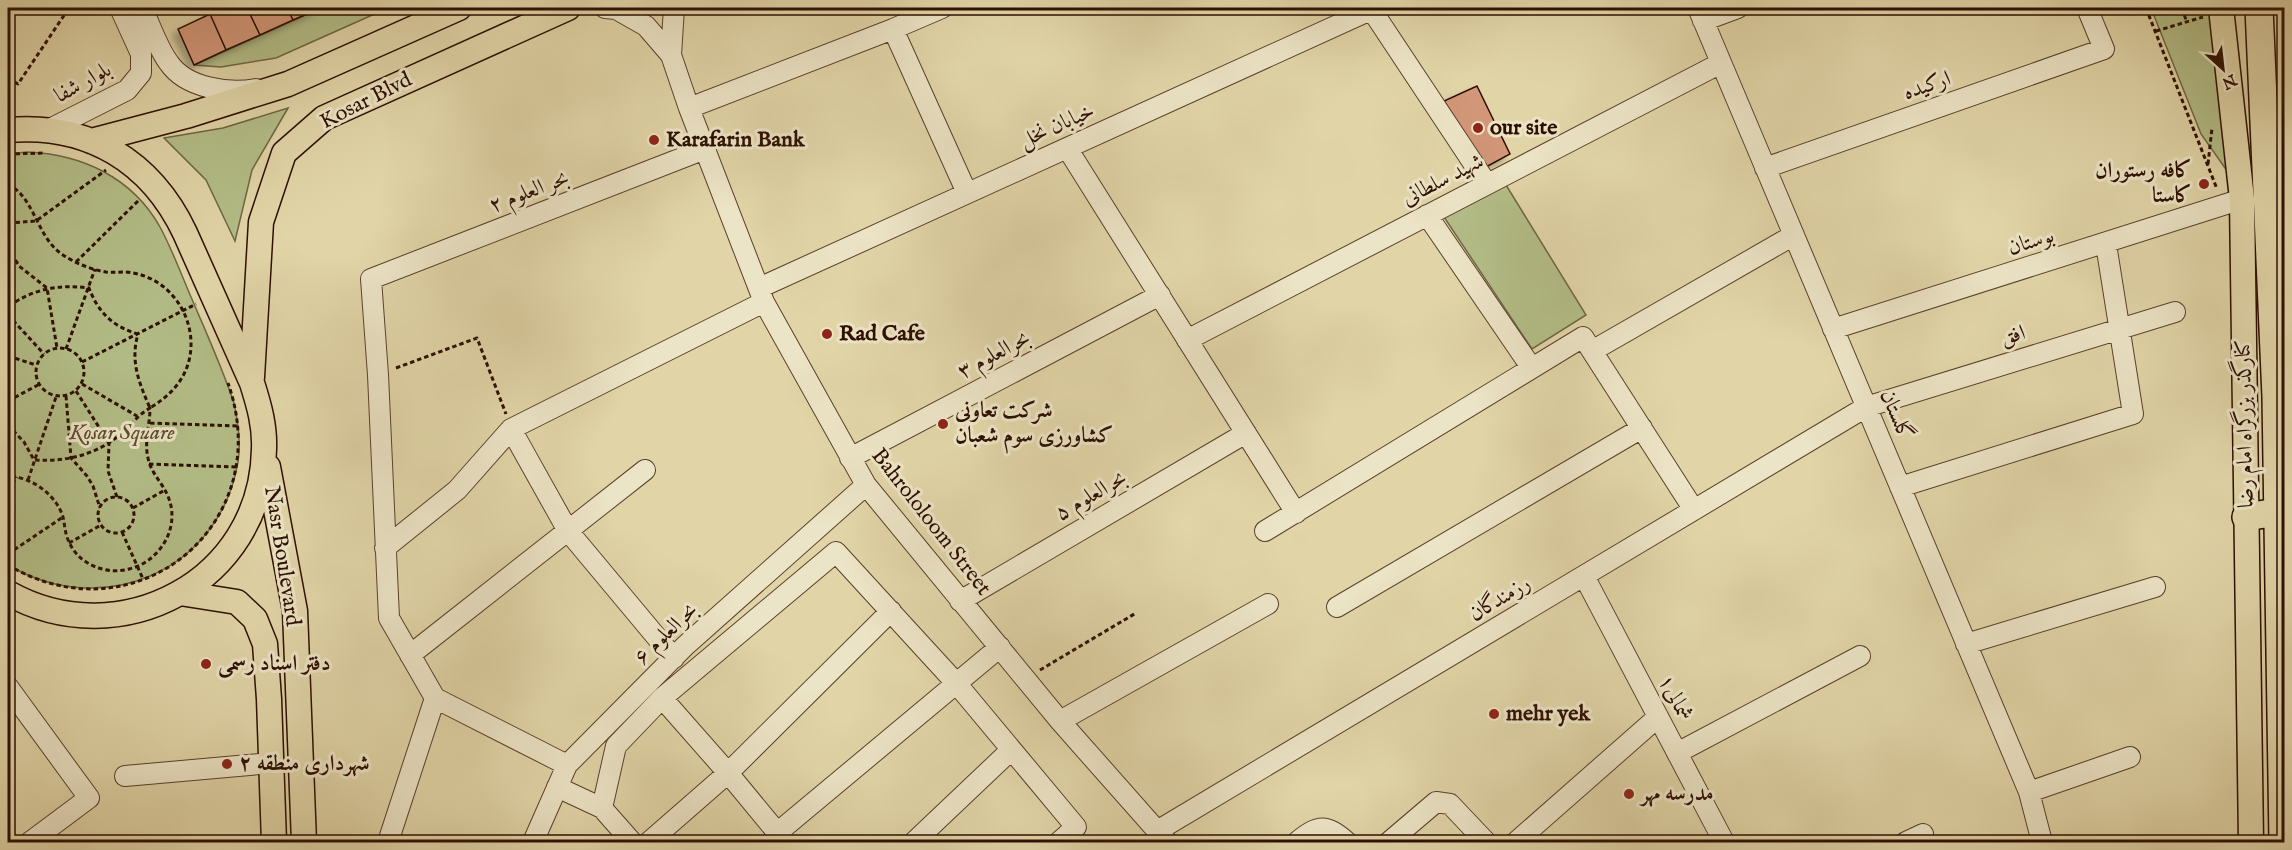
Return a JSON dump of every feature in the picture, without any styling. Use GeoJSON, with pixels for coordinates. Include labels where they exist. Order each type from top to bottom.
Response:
{"type":"FeatureCollection","features":[{"type":"Feature","properties":{"kind":"highway"},"geometry":{"type":"LineString","coordinates":[[2259,8],[2276,397],[2283,843]]}},
{"type":"Feature","properties":{"kind":"highway"},"geometry":{"type":"LineString","coordinates":[[2246,517],[2277,512]]}},
{"type":"Feature","properties":{"kind":"main road","name":"Kosar Blvd"},"geometry":{"type":"LineString","coordinates":[[91,141],[186,116],[288,84],[459,8]]}},
{"type":"Feature","properties":{"kind":"main road","name":"Kosar Blvd"},"geometry":{"type":"LineString","coordinates":[[252,383],[261,222],[284,153],[324,117],[568,8]]}},
{"type":"Feature","properties":{"kind":"main road","name":"کنارگذر بزرگراه امام رضا"},"geometry":{"type":"LineString","coordinates":[[2221,10],[2233,202],[2246,517],[2251,843]]}},
{"type":"Feature","properties":{"kind":"main road"},"geometry":{"type":"LineString","coordinates":[[8,593],[42,609],[64,615],[87,617],[132,613],[155,606],[180,593],[211,570],[240,535],[258,494],[264,448],[252,383],[199,298],[176,213],[148,177],[114,169],[91,141],[27,132]]}},
{"type":"Feature","properties":{"kind":"main road","name":"Nasr Boulevard"},"geometry":{"type":"LineString","coordinates":[[264,448],[294,611],[304,843]]}},
{"type":"Feature","properties":{"kind":"main road","name":"Nasr Boulevard"},"geometry":{"type":"LineString","coordinates":[[180,593],[237,602],[255,619],[265,644],[274,843]]}},
{"type":"Feature","properties":{"kind":"street","name":"بلوار شفا"},"geometry":{"type":"LineString","coordinates":[[27,132],[127,90],[141,73],[141,54],[120,8]]}},
{"type":"Feature","properties":{"kind":"street"},"geometry":{"type":"LineString","coordinates":[[605,8],[616,9],[646,26],[671,55]]}},
{"type":"Feature","properties":{"kind":"street"},"geometry":{"type":"LineString","coordinates":[[671,55],[674,8]]}},
{"type":"Feature","properties":{"kind":"street"},"geometry":{"type":"LineString","coordinates":[[689,108],[942,8]]}},
{"type":"Feature","properties":{"kind":"street"},"geometry":{"type":"LineString","coordinates":[[1373,8],[1487,184]]}},
{"type":"Feature","properties":{"kind":"street","name":"خیابان نخل"},"geometry":{"type":"LineString","coordinates":[[511,429],[761,295],[967,194],[1373,8]]}},
{"type":"Feature","properties":{"kind":"street"},"geometry":{"type":"LineString","coordinates":[[1701,14],[1738,8]]}},
{"type":"Feature","properties":{"kind":"street","name":"ارکیده"},"geometry":{"type":"LineString","coordinates":[[1765,168],[2104,49],[2087,8]]}},
{"type":"Feature","properties":{"kind":"street"},"geometry":{"type":"LineString","coordinates":[[146,9],[169,64],[189,81],[215,88],[247,91],[288,84]]}},
{"type":"Feature","properties":{"kind":"street","name":"گلستان"},"geometry":{"type":"LineString","coordinates":[[1701,14],[2029,792],[2042,843]]}},
{"type":"Feature","properties":{"kind":"street"},"geometry":{"type":"LineString","coordinates":[[893,29],[967,194]]}},
{"type":"Feature","properties":{"kind":"street","name":"Bahrololoom Street"},"geometry":{"type":"LineString","coordinates":[[671,55],[761,295],[866,485],[1060,721],[1162,837]]}},
{"type":"Feature","properties":{"kind":"street","name":"شهید سلطانی"},"geometry":{"type":"LineString","coordinates":[[1188,340],[1721,63]]}},
{"type":"Feature","properties":{"kind":"street"},"geometry":{"type":"LineString","coordinates":[[1067,148],[1296,513]]}},
{"type":"Feature","properties":{"kind":"street","name":"بحر العلوم ۲"},"geometry":{"type":"LineString","coordinates":[[378,375],[371,279],[705,149]]}},
{"type":"Feature","properties":{"kind":"street","name":"بوستان"},"geometry":{"type":"LineString","coordinates":[[1833,329],[2233,202]]}},
{"type":"Feature","properties":{"kind":"street"},"geometry":{"type":"LineString","coordinates":[[1427,215],[1531,367]]}},
{"type":"Feature","properties":{"kind":"street"},"geometry":{"type":"LineString","coordinates":[[1592,351],[1794,236]]}},
{"type":"Feature","properties":{"kind":"street"},"geometry":{"type":"LineString","coordinates":[[1900,487],[2133,414],[2106,244]]}},
{"type":"Feature","properties":{"kind":"street","name":"بحرالعلوم ۳"},"geometry":{"type":"LineString","coordinates":[[850,458],[1160,295]]}},
{"type":"Feature","properties":{"kind":"street","name":"افق"},"geometry":{"type":"LineString","coordinates":[[1866,407],[2175,312]]}},
{"type":"Feature","properties":{"kind":"street"},"geometry":{"type":"LineString","coordinates":[[1265,531],[1583,337],[1694,510]]}},
{"type":"Feature","properties":{"kind":"street"},"geometry":{"type":"LineString","coordinates":[[378,375],[389,618],[435,698],[567,765]]}},
{"type":"Feature","properties":{"kind":"street","name":"رزمندگان"},"geometry":{"type":"LineString","coordinates":[[1162,837],[1584,576],[1866,407]]}},
{"type":"Feature","properties":{"kind":"street"},"geometry":{"type":"LineString","coordinates":[[1337,607],[1641,428]]}},
{"type":"Feature","properties":{"kind":"street"},"geometry":{"type":"LineString","coordinates":[[385,548],[457,490],[511,429],[568,531],[674,658]]}},
{"type":"Feature","properties":{"kind":"street","name":"بحرالعلوم ۵"},"geometry":{"type":"LineString","coordinates":[[960,601],[1246,434]]}},
{"type":"Feature","properties":{"kind":"street"},"geometry":{"type":"LineString","coordinates":[[410,655],[645,471]]}},
{"type":"Feature","properties":{"kind":"street","name":"بحرالعلوم ۶"},"geometry":{"type":"LineString","coordinates":[[533,843],[567,765],[674,658],[866,485]]}},
{"type":"Feature","properties":{"kind":"street"},"geometry":{"type":"LineString","coordinates":[[602,808],[616,746],[662,698],[836,552],[956,683],[1076,827],[1059,843]]}},
{"type":"Feature","properties":{"kind":"street","name":"شمالی۱"},"geometry":{"type":"LineString","coordinates":[[1584,576],[1724,843]]}},
{"type":"Feature","properties":{"kind":"street"},"geometry":{"type":"LineString","coordinates":[[1966,644],[2155,586]]}},
{"type":"Feature","properties":{"kind":"street"},"geometry":{"type":"LineString","coordinates":[[1060,721],[1268,604]]}},
{"type":"Feature","properties":{"kind":"street"},"geometry":{"type":"LineString","coordinates":[[649,843],[728,773],[891,611]]}},
{"type":"Feature","properties":{"kind":"street"},"geometry":{"type":"LineString","coordinates":[[662,698],[781,838],[1000,647]]}},
{"type":"Feature","properties":{"kind":"street"},"geometry":{"type":"LineString","coordinates":[[1677,753],[1860,656]]}},
{"type":"Feature","properties":{"kind":"street"},"geometry":{"type":"LineString","coordinates":[[8,687],[90,798],[30,843]]}},
{"type":"Feature","properties":{"kind":"street"},"geometry":{"type":"LineString","coordinates":[[388,843],[435,698]]}},
{"type":"Feature","properties":{"kind":"street"},"geometry":{"type":"LineString","coordinates":[[1516,843],[1658,717]]}},
{"type":"Feature","properties":{"kind":"street"},"geometry":{"type":"LineString","coordinates":[[914,843],[1011,750]]}},
{"type":"Feature","properties":{"kind":"street"},"geometry":{"type":"LineString","coordinates":[[2029,792],[2130,757]]}},
{"type":"Feature","properties":{"kind":"street"},"geometry":{"type":"LineString","coordinates":[[125,776],[271,763]]}},
{"type":"Feature","properties":{"kind":"street"},"geometry":{"type":"LineString","coordinates":[[557,787],[602,808],[633,843]]}},
{"type":"Feature","properties":{"kind":"street"},"geometry":{"type":"LineString","coordinates":[[1389,843],[1436,802],[1450,804],[1486,843]]}},
{"type":"Feature","properties":{"kind":"street"},"geometry":{"type":"LineString","coordinates":[[1297,843],[1309,832],[1320,827],[1332,830],[1347,843]]}},
{"type":"Feature","properties":{"kind":"path"},"geometry":{"type":"LineString","coordinates":[[8,78],[18,84],[69,8]]}},
{"type":"Feature","properties":{"kind":"path"},"geometry":{"type":"LineString","coordinates":[[2146,8],[2233,202]]}},
{"type":"Feature","properties":{"kind":"path"},"geometry":{"type":"LineString","coordinates":[[2182,8],[2186,21]]}},
{"type":"Feature","properties":{"kind":"path"},"geometry":{"type":"LineString","coordinates":[[2156,31],[2221,10]]}},
{"type":"Feature","properties":{"kind":"path"},"geometry":{"type":"LineString","coordinates":[[8,154],[27,132]]}},
{"type":"Feature","properties":{"kind":"path"},"geometry":{"type":"LineString","coordinates":[[94,166],[114,169]]}},
{"type":"Feature","properties":{"kind":"path"},"geometry":{"type":"LineString","coordinates":[[8,223],[36,221],[114,169]]}},
{"type":"Feature","properties":{"kind":"path"},"geometry":{"type":"LineString","coordinates":[[8,184],[22,194],[52,246],[63,255],[95,269],[133,273],[154,280],[169,292],[183,311],[190,335],[188,364],[173,391],[137,416],[109,443],[84,455],[71,458],[34,460]]}},
{"type":"Feature","properties":{"kind":"path"},"geometry":{"type":"LineString","coordinates":[[135,195],[144,205]]}},
{"type":"Feature","properties":{"kind":"path"},"geometry":{"type":"LineString","coordinates":[[76,262],[140,200]]}},
{"type":"Feature","properties":{"kind":"path"},"geometry":{"type":"LineString","coordinates":[[8,247],[19,266],[47,288],[57,348]]}},
{"type":"Feature","properties":{"kind":"path"},"geometry":{"type":"LineString","coordinates":[[66,349],[95,269]]}},
{"type":"Feature","properties":{"kind":"path"},"geometry":{"type":"LineString","coordinates":[[8,307],[24,297],[47,288],[61,286],[89,288]]}},
{"type":"Feature","properties":{"kind":"path"},"geometry":{"type":"LineString","coordinates":[[89,288],[104,314],[119,326],[138,333]]}},
{"type":"Feature","properties":{"kind":"path"},"geometry":{"type":"LineString","coordinates":[[82,362],[183,311],[199,298]]}},
{"type":"Feature","properties":{"kind":"path"},"geometry":{"type":"LineString","coordinates":[[199,298],[199,315]]}},
{"type":"Feature","properties":{"kind":"path"},"geometry":{"type":"LineString","coordinates":[[8,315],[44,354]]}},
{"type":"Feature","properties":{"kind":"path"},"geometry":{"type":"LineString","coordinates":[[8,476],[28,480],[48,494],[63,517],[69,543],[81,558],[100,568],[122,571],[138,567],[154,556],[167,538],[172,516],[165,490],[154,476],[149,464],[146,439],[150,423],[150,408],[135,367],[138,333]]}},
{"type":"Feature","properties":{"kind":"path"},"geometry":{"type":"LineString","coordinates":[[378,375],[477,338],[511,429]]}},
{"type":"Feature","properties":{"kind":"path"},"geometry":{"type":"LineString","coordinates":[[57,348],[66,349],[73,351],[82,362],[84,369],[81,384],[76,391],[66,396],[56,397],[38,385],[36,365],[44,354],[57,348]]}},
{"type":"Feature","properties":{"kind":"path"},"geometry":{"type":"LineString","coordinates":[[8,356],[36,365]]}},
{"type":"Feature","properties":{"kind":"path"},"geometry":{"type":"LineString","coordinates":[[8,565],[44,583],[83,590],[113,588],[144,580],[177,561],[206,534],[227,500],[237,466],[238,426],[234,403],[224,374]]}},
{"type":"Feature","properties":{"kind":"path"},"geometry":{"type":"LineString","coordinates":[[81,384],[137,416]]}},
{"type":"Feature","properties":{"kind":"path"},"geometry":{"type":"LineString","coordinates":[[8,401],[38,385]]}},
{"type":"Feature","properties":{"kind":"path"},"geometry":{"type":"LineString","coordinates":[[76,391],[109,443],[108,471],[117,497]]}},
{"type":"Feature","properties":{"kind":"path"},"geometry":{"type":"LineString","coordinates":[[66,396],[71,458],[93,486],[100,508],[101,525],[111,532],[122,532],[131,525],[134,519],[133,508],[126,501],[117,497],[107,500],[100,508]]}},
{"type":"Feature","properties":{"kind":"path"},"geometry":{"type":"LineString","coordinates":[[28,480],[56,397]]}},
{"type":"Feature","properties":{"kind":"path"},"geometry":{"type":"LineString","coordinates":[[149,464],[237,466],[264,448],[238,426],[150,423]]}},
{"type":"Feature","properties":{"kind":"path"},"geometry":{"type":"LineString","coordinates":[[8,425],[24,442],[34,460]]}},
{"type":"Feature","properties":{"kind":"path"},"geometry":{"type":"LineString","coordinates":[[8,490],[17,476]]}},
{"type":"Feature","properties":{"kind":"path"},"geometry":{"type":"LineString","coordinates":[[133,508],[165,490]]}},
{"type":"Feature","properties":{"kind":"path"},"geometry":{"type":"LineString","coordinates":[[8,554],[63,517]]}},
{"type":"Feature","properties":{"kind":"path"},"geometry":{"type":"LineString","coordinates":[[69,543],[101,525]]}},
{"type":"Feature","properties":{"kind":"path"},"geometry":{"type":"LineString","coordinates":[[122,532],[155,606]]}},
{"type":"Feature","properties":{"kind":"path"},"geometry":{"type":"LineString","coordinates":[[1026,678],[1136,613]]}},
{"type":"Feature","properties":{"kind":"path"},"geometry":{"type":"LineString","coordinates":[[2190,843],[2220,842]]}},
{"type":"Feature","properties":{"kind":"green space"},"geometry":{"type":"Polygon","coordinates":[[[321,8],[388,8],[276,58],[221,67],[194,65],[321,8]]]}},
{"type":"Feature","properties":{"kind":"green space"},"geometry":{"type":"Polygon","coordinates":[[[2151,8],[2211,8],[2230,175],[2201,134],[2151,8]]]}},
{"type":"Feature","properties":{"kind":"green space"},"geometry":{"type":"Polygon","coordinates":[[[288,108],[252,170],[235,241],[206,180],[164,138],[223,128],[288,108]]]}},
{"type":"Feature","properties":{"kind":"green space","name":"Kosar Square"},"geometry":{"type":"Polygon","coordinates":[[[27,152],[85,163],[120,182],[135,194],[160,227],[234,403],[239,433],[238,462],[226,501],[207,533],[181,558],[151,576],[117,586],[80,588],[44,581],[8,565],[8,154],[27,152]]]}},
{"type":"Feature","properties":{"kind":"green space"},"geometry":{"type":"Polygon","coordinates":[[[1506,185],[1586,315],[1532,349],[1444,217],[1506,185]]]}},
{"type":"Feature","properties":{"kind":"building"},"geometry":{"type":"Polygon","coordinates":[[[226,8],[247,8],[260,35],[226,50],[210,14],[226,8]]]}},
{"type":"Feature","properties":{"kind":"building"},"geometry":{"type":"Polygon","coordinates":[[[247,8],[287,8],[293,20],[260,35],[247,8]]]}},
{"type":"Feature","properties":{"kind":"building"},"geometry":{"type":"Polygon","coordinates":[[[287,8],[321,8],[293,20],[287,8]]]}},
{"type":"Feature","properties":{"kind":"building"},"geometry":{"type":"Polygon","coordinates":[[[210,14],[226,50],[194,65],[178,29],[210,14]]]}},
{"type":"Feature","properties":{"kind":"building","name":"our site"},"geometry":{"type":"Polygon","coordinates":[[[1477,86],[1510,154],[1486,167],[1444,101],[1477,86]]]}},
{"type":"Feature","properties":{"kind":"place","name":"our site"},"geometry":{"type":"Point","coordinates":[1478,128]}},
{"type":"Feature","properties":{"kind":"place","name":"Karafarin Bank"},"geometry":{"type":"Point","coordinates":[654,140]}},
{"type":"Feature","properties":{"kind":"place","name":"کافه رستوران کاستا"},"geometry":{"type":"Point","coordinates":[2204,184]}},
{"type":"Feature","properties":{"kind":"place","name":"Rad Cafe"},"geometry":{"type":"Point","coordinates":[827,334]}},
{"type":"Feature","properties":{"kind":"place","name":"شرکت تعاونی کشاورزی سوم شعبان"},"geometry":{"type":"Point","coordinates":[943,424]}},
{"type":"Feature","properties":{"kind":"place","name":"دفتر اسناد رسمی"},"geometry":{"type":"Point","coordinates":[206,664]}},
{"type":"Feature","properties":{"kind":"place","name":"mehr yek"},"geometry":{"type":"Point","coordinates":[1494,714]}},
{"type":"Feature","properties":{"kind":"place","name":"شهرداری منطقه ۲"},"geometry":{"type":"Point","coordinates":[227,764]}},
{"type":"Feature","properties":{"kind":"place","name":"مدرسه مهر"},"geometry":{"type":"Point","coordinates":[1629,794]}}]}
